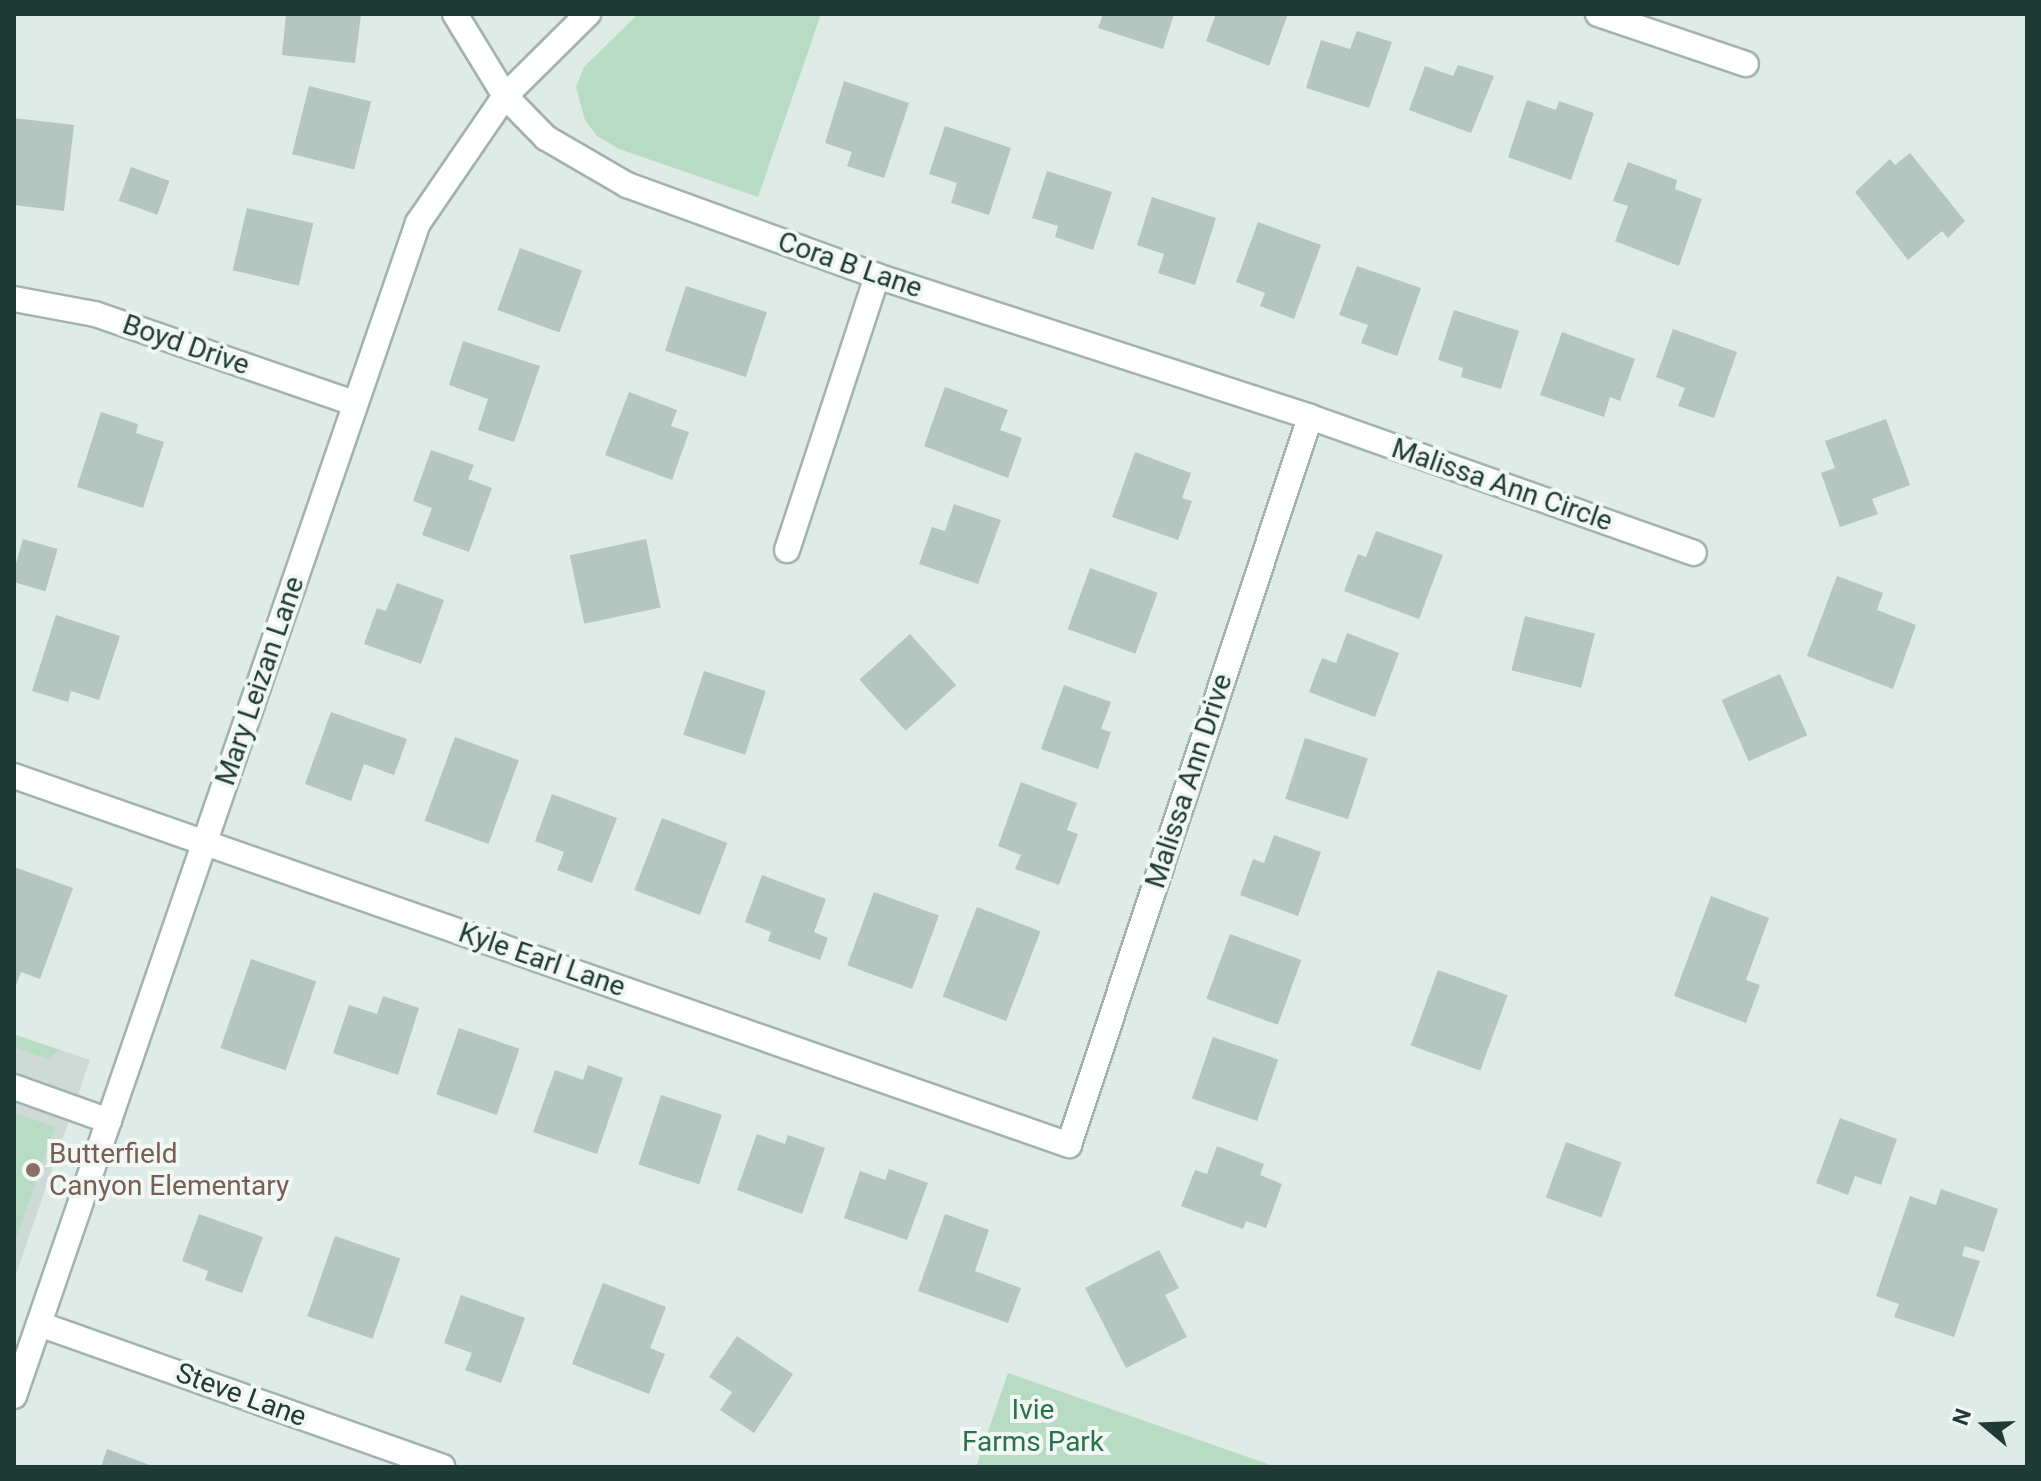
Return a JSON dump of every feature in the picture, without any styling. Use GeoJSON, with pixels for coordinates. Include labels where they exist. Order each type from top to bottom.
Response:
{"type":"FeatureCollection","features":[{"type":"Feature","properties":{"kind":"street","name":"Cora B Lane"},"geometry":{"type":"LineString","coordinates":[[455,14],[505,96],[546,138],[627,185],[877,276],[1310,417]]}},
{"type":"Feature","properties":{"kind":"street","name":"Mary Leizan Lane"},"geometry":{"type":"LineString","coordinates":[[14,1396],[418,223],[505,96],[588,14]]}},
{"type":"Feature","properties":{"kind":"street"},"geometry":{"type":"LineString","coordinates":[[1598,14],[1746,64]]}},
{"type":"Feature","properties":{"kind":"street"},"geometry":{"type":"LineString","coordinates":[[787,550],[877,276]]}},
{"type":"Feature","properties":{"kind":"street","name":"Boyd Drive"},"geometry":{"type":"LineString","coordinates":[[14,299],[95,314],[354,403]]}},
{"type":"Feature","properties":{"kind":"street","name":"Malissa Ann Circle"},"geometry":{"type":"LineString","coordinates":[[1310,417],[1694,553]]}},
{"type":"Feature","properties":{"kind":"street","name":"Malissa Ann Drive"},"geometry":{"type":"LineString","coordinates":[[1069,1145],[1310,417]]}},
{"type":"Feature","properties":{"kind":"street","name":"Kyle Earl Lane"},"geometry":{"type":"LineString","coordinates":[[14,776],[1069,1145]]}},
{"type":"Feature","properties":{"kind":"street"},"geometry":{"type":"LineString","coordinates":[[14,1087],[109,1121]]}},
{"type":"Feature","properties":{"kind":"street","name":"Steve Lane"},"geometry":{"type":"LineString","coordinates":[[39,1324],[442,1467]]}},
{"type":"Feature","properties":{"kind":"shaded area","name":"Butterfield Canyon Elementary"},"geometry":{"type":"Polygon","coordinates":[[[14,1034],[90,1060],[14,1280],[14,1034]]]}},
{"type":"Feature","properties":{"kind":"green space"},"geometry":{"type":"Polygon","coordinates":[[[638,14],[821,14],[758,197],[619,149],[597,136],[585,120],[576,87],[584,67],[638,14]]]}},
{"type":"Feature","properties":{"kind":"green space"},"geometry":{"type":"Polygon","coordinates":[[[14,1035],[59,1050],[48,1059],[14,1047],[14,1035]]]}},
{"type":"Feature","properties":{"kind":"green space"},"geometry":{"type":"Polygon","coordinates":[[[14,1113],[55,1127],[14,1244],[14,1113]]]}},
{"type":"Feature","properties":{"kind":"green space","name":"Ivie Farms Park"},"geometry":{"type":"Polygon","coordinates":[[[1008,1373],[1276,1467],[976,1467],[1008,1373]]]}},
{"type":"Feature","properties":{"kind":"building"},"geometry":{"type":"Polygon","coordinates":[[[286,14],[361,14],[355,63],[282,55],[286,14]]]}},
{"type":"Feature","properties":{"kind":"building"},"geometry":{"type":"Polygon","coordinates":[[[1103,14],[1174,14],[1163,49],[1098,28],[1103,14]]]}},
{"type":"Feature","properties":{"kind":"building"},"geometry":{"type":"Polygon","coordinates":[[[1216,14],[1288,14],[1269,66],[1206,41],[1216,14]]]}},
{"type":"Feature","properties":{"kind":"building"},"geometry":{"type":"Polygon","coordinates":[[[1357,31],[1392,42],[1369,108],[1306,88],[1321,40],[1350,49],[1357,31]]]}},
{"type":"Feature","properties":{"kind":"building"},"geometry":{"type":"Polygon","coordinates":[[[1458,65],[1494,76],[1471,133],[1409,110],[1425,66],[1453,76],[1458,65]]]}},
{"type":"Feature","properties":{"kind":"building"},"geometry":{"type":"Polygon","coordinates":[[[844,81],[909,103],[884,178],[847,166],[852,152],[825,143],[844,81]]]}},
{"type":"Feature","properties":{"kind":"building"},"geometry":{"type":"Polygon","coordinates":[[[309,86],[371,101],[354,169],[292,154],[309,86]]]}},
{"type":"Feature","properties":{"kind":"building"},"geometry":{"type":"Polygon","coordinates":[[[1527,100],[1556,110],[1559,101],[1594,113],[1571,180],[1508,157],[1527,100]]]}},
{"type":"Feature","properties":{"kind":"building"},"geometry":{"type":"Polygon","coordinates":[[[14,118],[74,125],[64,211],[14,205],[14,118]]]}},
{"type":"Feature","properties":{"kind":"building"},"geometry":{"type":"Polygon","coordinates":[[[945,126],[1011,148],[989,215],[951,203],[957,183],[929,174],[945,126]]]}},
{"type":"Feature","properties":{"kind":"building"},"geometry":{"type":"Polygon","coordinates":[[[1910,153],[1965,221],[1948,238],[1942,231],[1908,260],[1855,192],[1890,159],[1895,165],[1910,153]]]}},
{"type":"Feature","properties":{"kind":"building"},"geometry":{"type":"Polygon","coordinates":[[[1628,162],[1677,180],[1675,189],[1702,199],[1679,266],[1615,241],[1628,206],[1613,201],[1628,162]]]}},
{"type":"Feature","properties":{"kind":"building"},"geometry":{"type":"Polygon","coordinates":[[[131,167],[170,181],[157,215],[119,201],[131,167]]]}},
{"type":"Feature","properties":{"kind":"building"},"geometry":{"type":"Polygon","coordinates":[[[1047,171],[1112,192],[1093,250],[1055,237],[1058,226],[1032,218],[1047,171]]]}},
{"type":"Feature","properties":{"kind":"building"},"geometry":{"type":"Polygon","coordinates":[[[1152,197],[1216,218],[1195,285],[1158,273],[1164,254],[1137,245],[1152,197]]]}},
{"type":"Feature","properties":{"kind":"building"},"geometry":{"type":"Polygon","coordinates":[[[247,208],[313,223],[299,286],[233,270],[247,208]]]}},
{"type":"Feature","properties":{"kind":"building"},"geometry":{"type":"Polygon","coordinates":[[[1258,222],[1321,245],[1294,319],[1260,306],[1265,293],[1236,282],[1258,222]]]}},
{"type":"Feature","properties":{"kind":"building"},"geometry":{"type":"Polygon","coordinates":[[[520,248],[582,271],[559,333],[497,310],[520,248]]]}},
{"type":"Feature","properties":{"kind":"building"},"geometry":{"type":"Polygon","coordinates":[[[1357,266],[1421,288],[1397,356],[1361,343],[1368,325],[1339,315],[1357,266]]]}},
{"type":"Feature","properties":{"kind":"building"},"geometry":{"type":"Polygon","coordinates":[[[686,286],[767,312],[746,377],[665,351],[686,286]]]}},
{"type":"Feature","properties":{"kind":"building"},"geometry":{"type":"Polygon","coordinates":[[[1454,310],[1519,331],[1501,389],[1461,377],[1463,368],[1438,360],[1454,310]]]}},
{"type":"Feature","properties":{"kind":"building"},"geometry":{"type":"Polygon","coordinates":[[[1673,329],[1737,352],[1714,418],[1678,406],[1685,388],[1656,377],[1673,329]]]}},
{"type":"Feature","properties":{"kind":"building"},"geometry":{"type":"Polygon","coordinates":[[[1562,332],[1635,359],[1620,401],[1610,397],[1604,417],[1540,395],[1562,332]]]}},
{"type":"Feature","properties":{"kind":"building"},"geometry":{"type":"Polygon","coordinates":[[[463,341],[540,366],[514,442],[478,430],[488,399],[449,385],[463,341]]]}},
{"type":"Feature","properties":{"kind":"building"},"geometry":{"type":"Polygon","coordinates":[[[945,387],[1008,410],[1000,430],[1022,438],[1008,478],[924,446],[945,387]]]}},
{"type":"Feature","properties":{"kind":"building"},"geometry":{"type":"Polygon","coordinates":[[[629,392],[677,410],[671,426],[689,432],[672,480],[605,455],[629,392]]]}},
{"type":"Feature","properties":{"kind":"building"},"geometry":{"type":"Polygon","coordinates":[[[101,412],[138,424],[136,433],[164,442],[143,508],[77,487],[101,412]]]}},
{"type":"Feature","properties":{"kind":"building"},"geometry":{"type":"Polygon","coordinates":[[[1886,419],[1910,485],[1872,499],[1878,514],[1840,527],[1821,473],[1835,468],[1825,441],[1886,419]]]}},
{"type":"Feature","properties":{"kind":"building"},"geometry":{"type":"Polygon","coordinates":[[[431,450],[474,465],[468,479],[492,488],[469,552],[422,535],[432,508],[413,501],[431,450]]]}},
{"type":"Feature","properties":{"kind":"building"},"geometry":{"type":"Polygon","coordinates":[[[1135,452],[1191,473],[1182,498],[1192,501],[1178,540],[1112,517],[1135,452]]]}},
{"type":"Feature","properties":{"kind":"building"},"geometry":{"type":"Polygon","coordinates":[[[954,504],[1001,520],[978,584],[919,564],[932,527],[945,531],[954,504]]]}},
{"type":"Feature","properties":{"kind":"building"},"geometry":{"type":"Polygon","coordinates":[[[1376,531],[1443,555],[1419,619],[1344,591],[1358,554],[1366,557],[1376,531]]]}},
{"type":"Feature","properties":{"kind":"building"},"geometry":{"type":"Polygon","coordinates":[[[23,539],[58,549],[45,591],[14,582],[14,570],[23,539]]]}},
{"type":"Feature","properties":{"kind":"building"},"geometry":{"type":"Polygon","coordinates":[[[646,539],[661,607],[584,624],[570,555],[646,539]]]}},
{"type":"Feature","properties":{"kind":"building"},"geometry":{"type":"Polygon","coordinates":[[[1090,568],[1158,593],[1135,654],[1068,629],[1090,568]]]}},
{"type":"Feature","properties":{"kind":"building"},"geometry":{"type":"Polygon","coordinates":[[[1837,576],[1883,593],[1877,610],[1916,625],[1893,689],[1807,656],[1837,576]]]}},
{"type":"Feature","properties":{"kind":"building"},"geometry":{"type":"Polygon","coordinates":[[[397,583],[444,600],[421,664],[364,644],[377,608],[386,611],[397,583]]]}},
{"type":"Feature","properties":{"kind":"building"},"geometry":{"type":"Polygon","coordinates":[[[56,615],[120,636],[99,700],[71,691],[68,702],[32,691],[56,615]]]}},
{"type":"Feature","properties":{"kind":"building"},"geometry":{"type":"Polygon","coordinates":[[[1525,616],[1595,633],[1581,688],[1511,670],[1525,616]]]}},
{"type":"Feature","properties":{"kind":"building"},"geometry":{"type":"Polygon","coordinates":[[[1347,633],[1399,653],[1375,717],[1309,692],[1322,658],[1336,663],[1347,633]]]}},
{"type":"Feature","properties":{"kind":"building"},"geometry":{"type":"Polygon","coordinates":[[[910,634],[956,685],[906,731],[859,680],[910,634]]]}},
{"type":"Feature","properties":{"kind":"building"},"geometry":{"type":"Polygon","coordinates":[[[704,671],[766,691],[745,755],[683,735],[704,671]]]}},
{"type":"Feature","properties":{"kind":"building"},"geometry":{"type":"Polygon","coordinates":[[[1780,674],[1807,735],[1749,761],[1722,700],[1780,674]]]}},
{"type":"Feature","properties":{"kind":"building"},"geometry":{"type":"Polygon","coordinates":[[[1064,685],[1111,702],[1101,729],[1111,732],[1098,769],[1041,749],[1064,685]]]}},
{"type":"Feature","properties":{"kind":"building"},"geometry":{"type":"Polygon","coordinates":[[[331,712],[407,739],[394,775],[364,764],[351,801],[305,784],[331,712]]]}},
{"type":"Feature","properties":{"kind":"building"},"geometry":{"type":"Polygon","coordinates":[[[455,737],[519,760],[488,844],[425,821],[455,737]]]}},
{"type":"Feature","properties":{"kind":"building"},"geometry":{"type":"Polygon","coordinates":[[[1305,738],[1368,758],[1348,819],[1285,799],[1305,738]]]}},
{"type":"Feature","properties":{"kind":"building"},"geometry":{"type":"Polygon","coordinates":[[[1021,782],[1077,803],[1067,830],[1078,834],[1059,885],[1015,869],[1021,855],[998,846],[1021,782]]]}},
{"type":"Feature","properties":{"kind":"building"},"geometry":{"type":"Polygon","coordinates":[[[552,794],[617,818],[592,883],[557,870],[564,852],[535,841],[552,794]]]}},
{"type":"Feature","properties":{"kind":"building"},"geometry":{"type":"Polygon","coordinates":[[[662,818],[727,843],[700,915],[634,890],[662,818]]]}},
{"type":"Feature","properties":{"kind":"building"},"geometry":{"type":"Polygon","coordinates":[[[1274,835],[1321,852],[1298,916],[1240,895],[1253,859],[1264,863],[1274,835]]]}},
{"type":"Feature","properties":{"kind":"building"},"geometry":{"type":"Polygon","coordinates":[[[14,867],[73,888],[40,979],[21,972],[14,991],[14,867]]]}},
{"type":"Feature","properties":{"kind":"building"},"geometry":{"type":"Polygon","coordinates":[[[762,875],[826,899],[814,932],[828,938],[820,960],[768,941],[771,932],[745,922],[762,875]]]}},
{"type":"Feature","properties":{"kind":"building"},"geometry":{"type":"Polygon","coordinates":[[[874,892],[939,916],[912,989],[847,965],[874,892]]]}},
{"type":"Feature","properties":{"kind":"building"},"geometry":{"type":"Polygon","coordinates":[[[1711,896],[1769,918],[1746,980],[1760,985],[1746,1023],[1674,996],[1711,896]]]}},
{"type":"Feature","properties":{"kind":"building"},"geometry":{"type":"Polygon","coordinates":[[[977,907],[1040,931],[1006,1021],[943,997],[977,907]]]}},
{"type":"Feature","properties":{"kind":"building"},"geometry":{"type":"Polygon","coordinates":[[[1230,934],[1301,960],[1278,1025],[1206,999],[1230,934]]]}},
{"type":"Feature","properties":{"kind":"building"},"geometry":{"type":"Polygon","coordinates":[[[251,959],[316,981],[286,1070],[220,1048],[251,959]]]}},
{"type":"Feature","properties":{"kind":"building"},"geometry":{"type":"Polygon","coordinates":[[[1438,970],[1508,995],[1480,1070],[1411,1045],[1438,970]]]}},
{"type":"Feature","properties":{"kind":"building"},"geometry":{"type":"Polygon","coordinates":[[[383,996],[419,1008],[398,1075],[333,1053],[349,1005],[377,1014],[383,996]]]}},
{"type":"Feature","properties":{"kind":"building"},"geometry":{"type":"Polygon","coordinates":[[[459,1028],[520,1049],[497,1115],[436,1094],[459,1028]]]}},
{"type":"Feature","properties":{"kind":"building"},"geometry":{"type":"Polygon","coordinates":[[[1213,1037],[1278,1059],[1257,1121],[1192,1098],[1213,1037]]]}},
{"type":"Feature","properties":{"kind":"building"},"geometry":{"type":"Polygon","coordinates":[[[588,1065],[623,1078],[597,1154],[533,1132],[555,1070],[583,1080],[588,1065]]]}},
{"type":"Feature","properties":{"kind":"building"},"geometry":{"type":"Polygon","coordinates":[[[661,1095],[722,1115],[699,1184],[638,1164],[661,1095]]]}},
{"type":"Feature","properties":{"kind":"building"},"geometry":{"type":"Polygon","coordinates":[[[1840,1118],[1897,1139],[1881,1185],[1855,1176],[1848,1195],[1816,1183],[1840,1118]]]}},
{"type":"Feature","properties":{"kind":"building"},"geometry":{"type":"Polygon","coordinates":[[[757,1134],[785,1144],[788,1135],[825,1148],[802,1214],[737,1190],[757,1134]]]}},
{"type":"Feature","properties":{"kind":"building"},"geometry":{"type":"Polygon","coordinates":[[[1566,1142],[1621,1162],[1601,1218],[1546,1197],[1566,1142]]]}},
{"type":"Feature","properties":{"kind":"building"},"geometry":{"type":"Polygon","coordinates":[[[1217,1146],[1264,1164],[1260,1175],[1282,1184],[1266,1228],[1246,1221],[1243,1229],[1181,1206],[1195,1170],[1207,1174],[1217,1146]]]}},
{"type":"Feature","properties":{"kind":"building"},"geometry":{"type":"Polygon","coordinates":[[[889,1169],[928,1183],[907,1240],[844,1218],[860,1171],[885,1180],[889,1169]]]}},
{"type":"Feature","properties":{"kind":"building"},"geometry":{"type":"Polygon","coordinates":[[[1941,1189],[1998,1209],[1984,1252],[1965,1246],[1962,1256],[1980,1261],[1954,1337],[1894,1317],[1899,1304],[1876,1296],[1910,1196],[1936,1205],[1941,1189]]]}},
{"type":"Feature","properties":{"kind":"building"},"geometry":{"type":"Polygon","coordinates":[[[199,1214],[263,1237],[242,1293],[205,1280],[208,1271],[182,1261],[199,1214]]]}},
{"type":"Feature","properties":{"kind":"building"},"geometry":{"type":"Polygon","coordinates":[[[945,1214],[989,1230],[975,1271],[1021,1288],[1008,1323],[918,1291],[945,1214]]]}},
{"type":"Feature","properties":{"kind":"building"},"geometry":{"type":"Polygon","coordinates":[[[335,1236],[400,1258],[373,1339],[307,1316],[335,1236]]]}},
{"type":"Feature","properties":{"kind":"building"},"geometry":{"type":"Polygon","coordinates":[[[1159,1250],[1179,1288],[1165,1295],[1187,1337],[1126,1368],[1085,1288],[1159,1250]]]}},
{"type":"Feature","properties":{"kind":"building"},"geometry":{"type":"Polygon","coordinates":[[[603,1283],[666,1307],[650,1348],[665,1354],[649,1394],[572,1364],[603,1283]]]}},
{"type":"Feature","properties":{"kind":"building"},"geometry":{"type":"Polygon","coordinates":[[[461,1295],[525,1318],[501,1383],[465,1370],[472,1353],[444,1343],[461,1295]]]}},
{"type":"Feature","properties":{"kind":"building"},"geometry":{"type":"Polygon","coordinates":[[[737,1336],[793,1374],[754,1433],[720,1410],[732,1392],[709,1377],[737,1336]]]}},
{"type":"Feature","properties":{"kind":"building"},"geometry":{"type":"Polygon","coordinates":[[[107,1449],[155,1467],[101,1467],[107,1449]]]}},
{"type":"Feature","properties":{"kind":"place","name":"Butterfield Canyon Elementary"},"geometry":{"type":"Point","coordinates":[33,1170]}}]}
